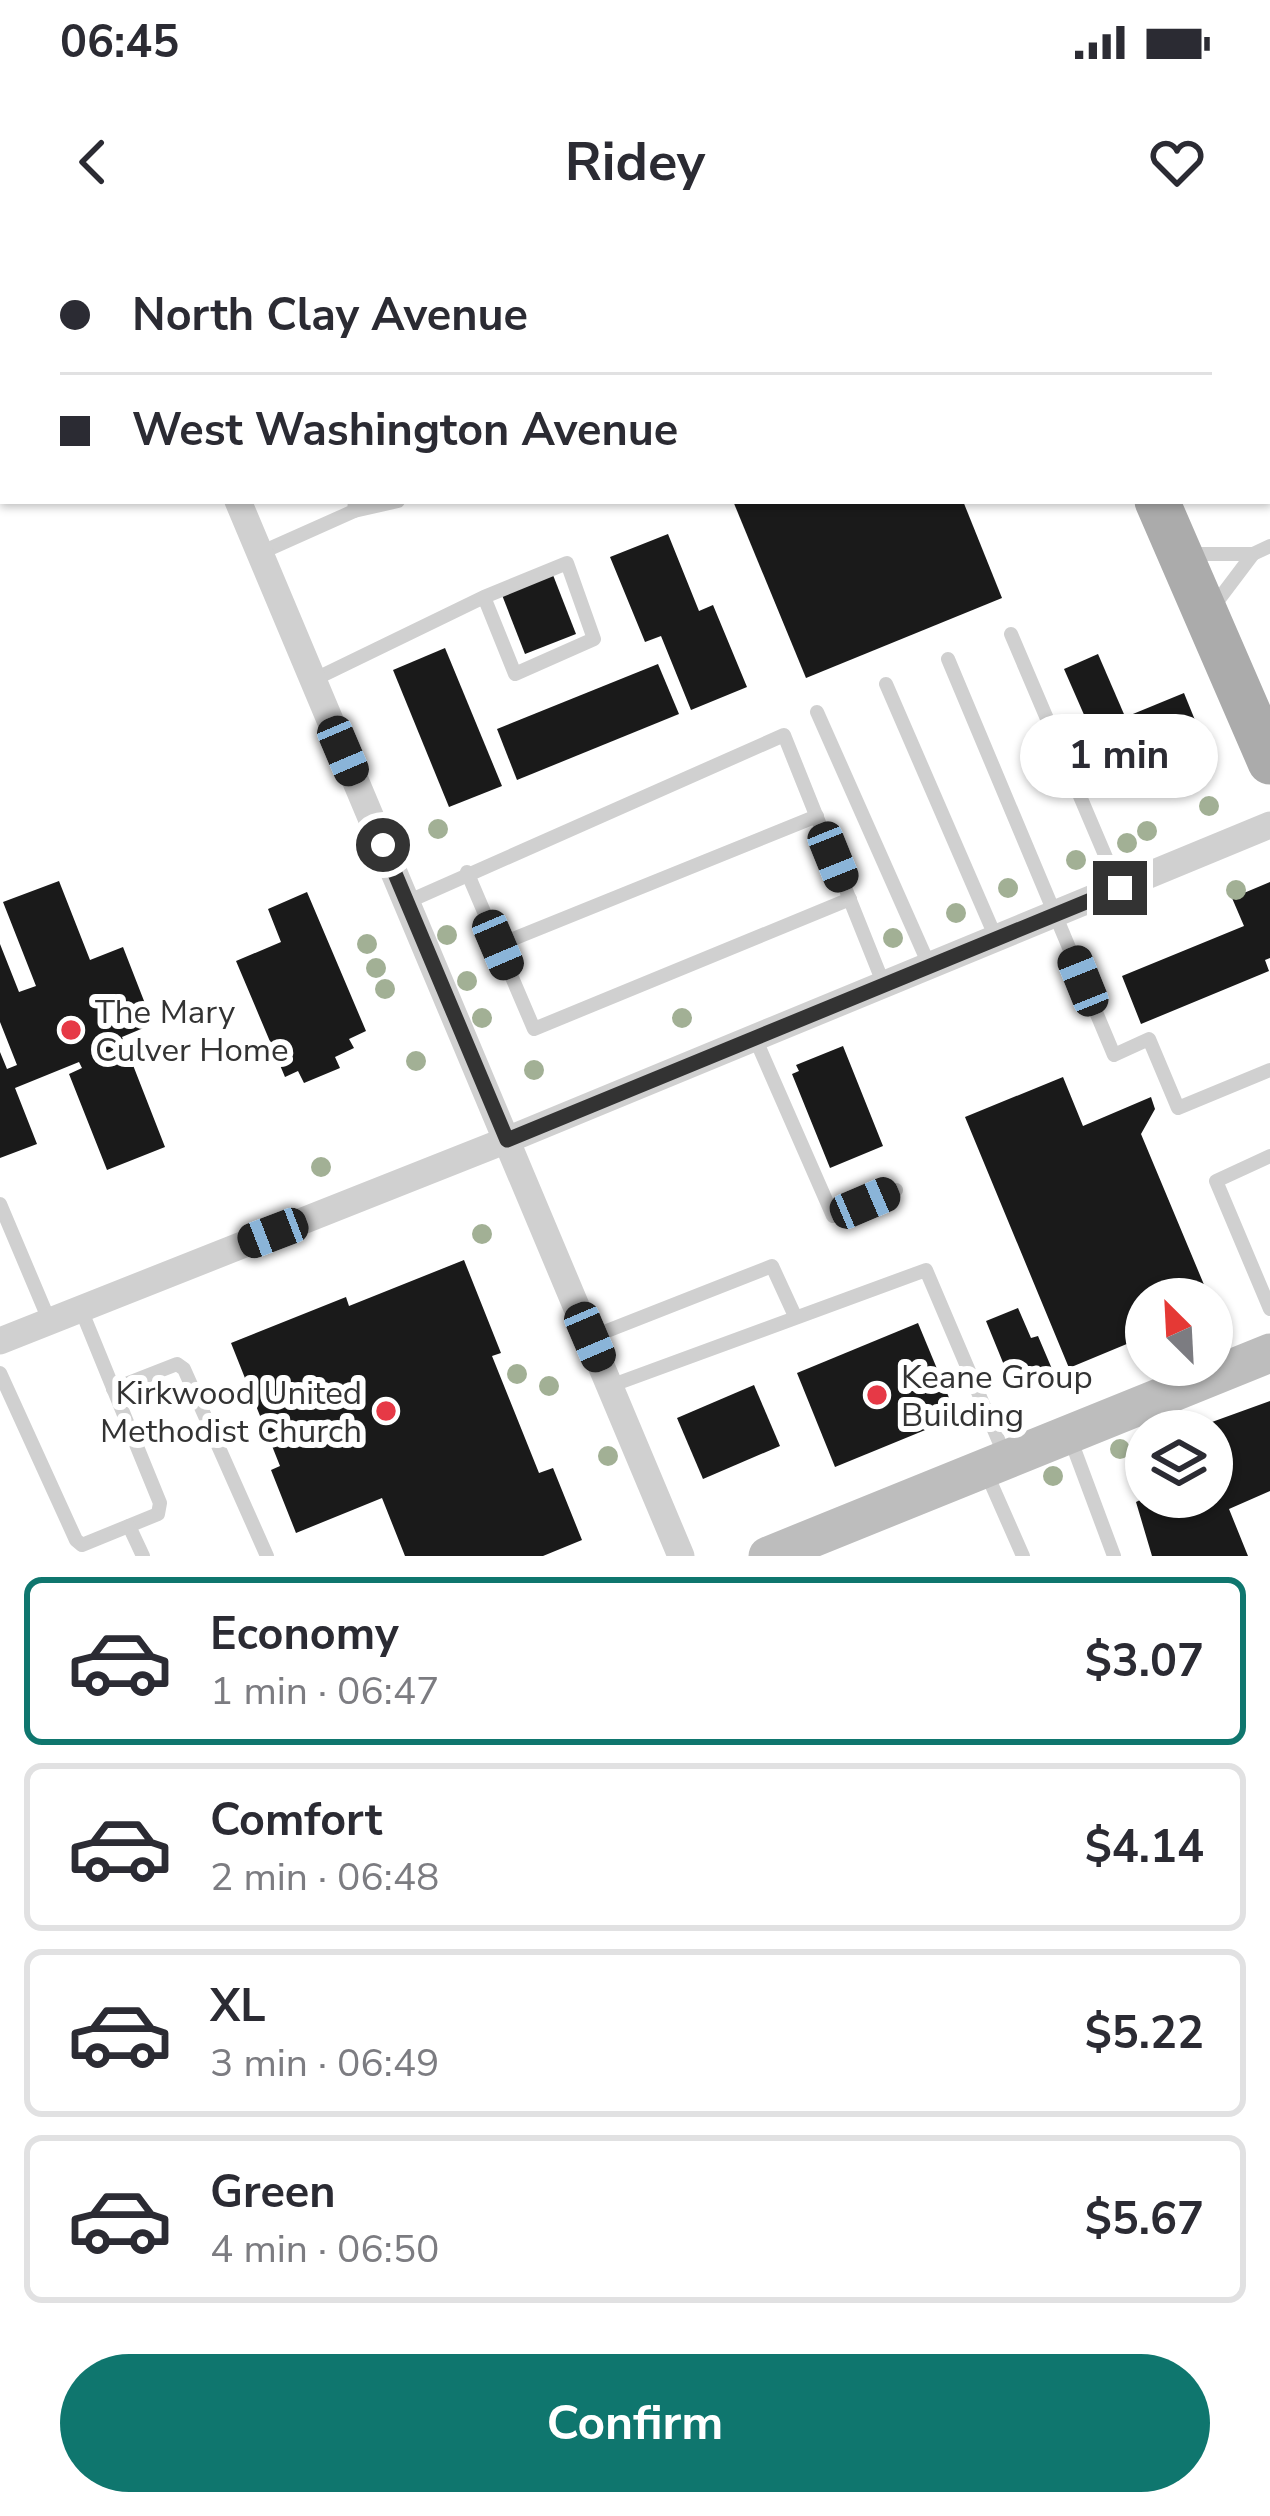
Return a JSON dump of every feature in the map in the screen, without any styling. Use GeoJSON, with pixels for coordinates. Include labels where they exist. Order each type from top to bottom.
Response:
{"type":"FeatureCollection","features":[{"type":"Feature","properties":{"kind":"main road"},"geometry":{"type":"LineString","coordinates":[[1158,504],[1270,762]]}},
{"type":"Feature","properties":{"kind":"main road"},"geometry":{"type":"LineString","coordinates":[[768,1556],[1270,1354]]}},
{"type":"Feature","properties":{"kind":"street"},"geometry":{"type":"LineString","coordinates":[[239,504],[681,1556]]}},
{"type":"Feature","properties":{"kind":"street"},"geometry":{"type":"LineString","coordinates":[[0,1341],[507,1140],[1270,825]]}},
{"type":"Feature","properties":{"kind":"lane"},"geometry":{"type":"LineString","coordinates":[[260,554],[354,506]]}},
{"type":"Feature","properties":{"kind":"lane"},"geometry":{"type":"LineString","coordinates":[[1179,554],[1253,554],[1270,546]]}},
{"type":"Feature","properties":{"kind":"lane"},"geometry":{"type":"LineString","coordinates":[[1207,616],[1253,554]]}},
{"type":"Feature","properties":{"kind":"lane"},"geometry":{"type":"LineString","coordinates":[[313,680],[484,598],[566,562],[594,639],[515,674],[484,598]]}},
{"type":"Feature","properties":{"kind":"lane"},"geometry":{"type":"LineString","coordinates":[[1012,634],[1120,888]]}},
{"type":"Feature","properties":{"kind":"lane"},"geometry":{"type":"LineString","coordinates":[[948,659],[1114,1055],[1149,1039],[1178,1108],[1270,1070]]}},
{"type":"Feature","properties":{"kind":"lane"},"geometry":{"type":"LineString","coordinates":[[886,684],[997,939]]}},
{"type":"Feature","properties":{"kind":"lane"},"geometry":{"type":"LineString","coordinates":[[817,712],[930,967]]}},
{"type":"Feature","properties":{"kind":"lane"},"geometry":{"type":"LineString","coordinates":[[406,902],[784,735],[884,985]]}},
{"type":"Feature","properties":{"kind":"lane"},"geometry":{"type":"LineString","coordinates":[[498,945],[817,816]]}},
{"type":"Feature","properties":{"kind":"lane"},"geometry":{"type":"LineString","coordinates":[[466,872],[534,1029],[850,899]]}},
{"type":"Feature","properties":{"kind":"lane"},"geometry":{"type":"LineString","coordinates":[[755,1038],[833,1216],[896,1190]]}},
{"type":"Feature","properties":{"kind":"lane"},"geometry":{"type":"LineString","coordinates":[[1270,1156],[1216,1181],[1270,1309]]}},
{"type":"Feature","properties":{"kind":"lane"},"geometry":{"type":"LineString","coordinates":[[0,1204],[49,1320]]}},
{"type":"Feature","properties":{"kind":"lane"},"geometry":{"type":"LineString","coordinates":[[590,1337],[772,1266],[795,1316]]}},
{"type":"Feature","properties":{"kind":"lane"},"geometry":{"type":"LineString","coordinates":[[610,1386],[926,1270],[1023,1556]]}},
{"type":"Feature","properties":{"kind":"lane"},"geometry":{"type":"LineString","coordinates":[[0,1373],[76,1540],[82,1545],[158,1514],[160,1503],[80,1307]]}},
{"type":"Feature","properties":{"kind":"lane"},"geometry":{"type":"LineString","coordinates":[[113,1389],[177,1364],[184,1369],[268,1556]]}},
{"type":"Feature","properties":{"kind":"lane"},"geometry":{"type":"LineString","coordinates":[[1068,1433],[1114,1556]]}},
{"type":"Feature","properties":{"kind":"lane"},"geometry":{"type":"LineString","coordinates":[[129,1526],[143,1556]]}},
{"type":"Feature","properties":{"kind":"building"},"geometry":{"type":"Polygon","coordinates":[[[734,504],[964,504],[1002,598],[806,678],[734,504]]]}},
{"type":"Feature","properties":{"kind":"building"},"geometry":{"type":"Polygon","coordinates":[[[668,534],[699,611],[713,605],[747,687],[691,710],[661,636],[645,642],[610,557],[668,534]]]}},
{"type":"Feature","properties":{"kind":"building"},"geometry":{"type":"Polygon","coordinates":[[[553,575],[576,634],[525,654],[502,595],[553,575]]]}},
{"type":"Feature","properties":{"kind":"building"},"geometry":{"type":"Polygon","coordinates":[[[445,648],[502,786],[449,807],[393,670],[445,648]]]}},
{"type":"Feature","properties":{"kind":"building"},"geometry":{"type":"Polygon","coordinates":[[[1098,654],[1133,735],[1099,749],[1064,669],[1098,654]]]}},
{"type":"Feature","properties":{"kind":"building"},"geometry":{"type":"Polygon","coordinates":[[[658,664],[679,714],[517,780],[497,729],[658,664]]]}},
{"type":"Feature","properties":{"kind":"building"},"geometry":{"type":"Polygon","coordinates":[[[1184,693],[1199,730],[1144,753],[1128,716],[1184,693]]]}},
{"type":"Feature","properties":{"kind":"building","name":"The Mary Culver Home"},"geometry":{"type":"Polygon","coordinates":[[[59,881],[90,960],[123,947],[153,1024],[122,1037],[165,1147],[107,1170],[69,1074],[82,1068],[79,1062],[15,1088],[37,1144],[0,1158],[0,1052],[7,1069],[17,1065],[0,1022],[0,944],[19,992],[36,986],[3,902],[59,881]]]}},
{"type":"Feature","properties":{"kind":"building"},"geometry":{"type":"Polygon","coordinates":[[[1270,882],[1270,958],[1265,960],[1269,971],[1141,1024],[1122,976],[1244,926],[1232,898],[1270,882]]]}},
{"type":"Feature","properties":{"kind":"building"},"geometry":{"type":"Polygon","coordinates":[[[307,892],[366,1031],[349,1039],[354,1048],[335,1057],[340,1068],[304,1083],[298,1071],[285,1077],[236,961],[281,942],[268,909],[307,892]]]}},
{"type":"Feature","properties":{"kind":"building"},"geometry":{"type":"Polygon","coordinates":[[[843,1046],[883,1146],[830,1168],[792,1074],[799,1071],[796,1065],[843,1046]]]}},
{"type":"Feature","properties":{"kind":"building"},"geometry":{"type":"Polygon","coordinates":[[[1063,1077],[1083,1126],[1151,1097],[1155,1109],[1141,1134],[1201,1278],[1125,1278],[1125,1345],[1069,1368],[965,1117],[1063,1077]]]}},
{"type":"Feature","properties":{"kind":"building","name":"Kirkwood United Methodist Church"},"geometry":{"type":"Polygon","coordinates":[[[464,1260],[501,1353],[492,1356],[539,1473],[553,1468],[582,1540],[543,1556],[405,1556],[382,1498],[296,1533],[271,1470],[280,1466],[231,1343],[346,1297],[349,1306],[464,1260]]]}},
{"type":"Feature","properties":{"kind":"building"},"geometry":{"type":"Polygon","coordinates":[[[1018,1308],[1031,1338],[1038,1336],[1055,1376],[1015,1392],[986,1321],[1018,1308]]]}},
{"type":"Feature","properties":{"kind":"building","name":"Keane Group Building"},"geometry":{"type":"Polygon","coordinates":[[[918,1323],[957,1417],[835,1467],[797,1373],[918,1323]]]}},
{"type":"Feature","properties":{"kind":"building"},"geometry":{"type":"Polygon","coordinates":[[[754,1385],[780,1446],[703,1479],[677,1418],[754,1385]]]}},
{"type":"Feature","properties":{"kind":"building"},"geometry":{"type":"Polygon","coordinates":[[[1270,1401],[1270,1491],[1233,1507],[1233,1414],[1270,1401]]]}},
{"type":"Feature","properties":{"kind":"building"},"geometry":{"type":"Polygon","coordinates":[[[1141,1518],[1233,1518],[1248,1556],[1152,1556],[1141,1518]]]}},
{"type":"Feature","properties":{"kind":"place","name":"The Mary Culver Home"},"geometry":{"type":"Point","coordinates":[71,1030]}},
{"type":"Feature","properties":{"kind":"place","name":"Keane Group Building"},"geometry":{"type":"Point","coordinates":[877,1395]}},
{"type":"Feature","properties":{"kind":"place","name":"Kirkwood United Methodist Church"},"geometry":{"type":"Point","coordinates":[386,1411]}},
{"type":"Feature","properties":{"kind":"route"},"geometry":{"type":"LineString","coordinates":[[383,845],[507,1140],[1120,888]]}}]}
